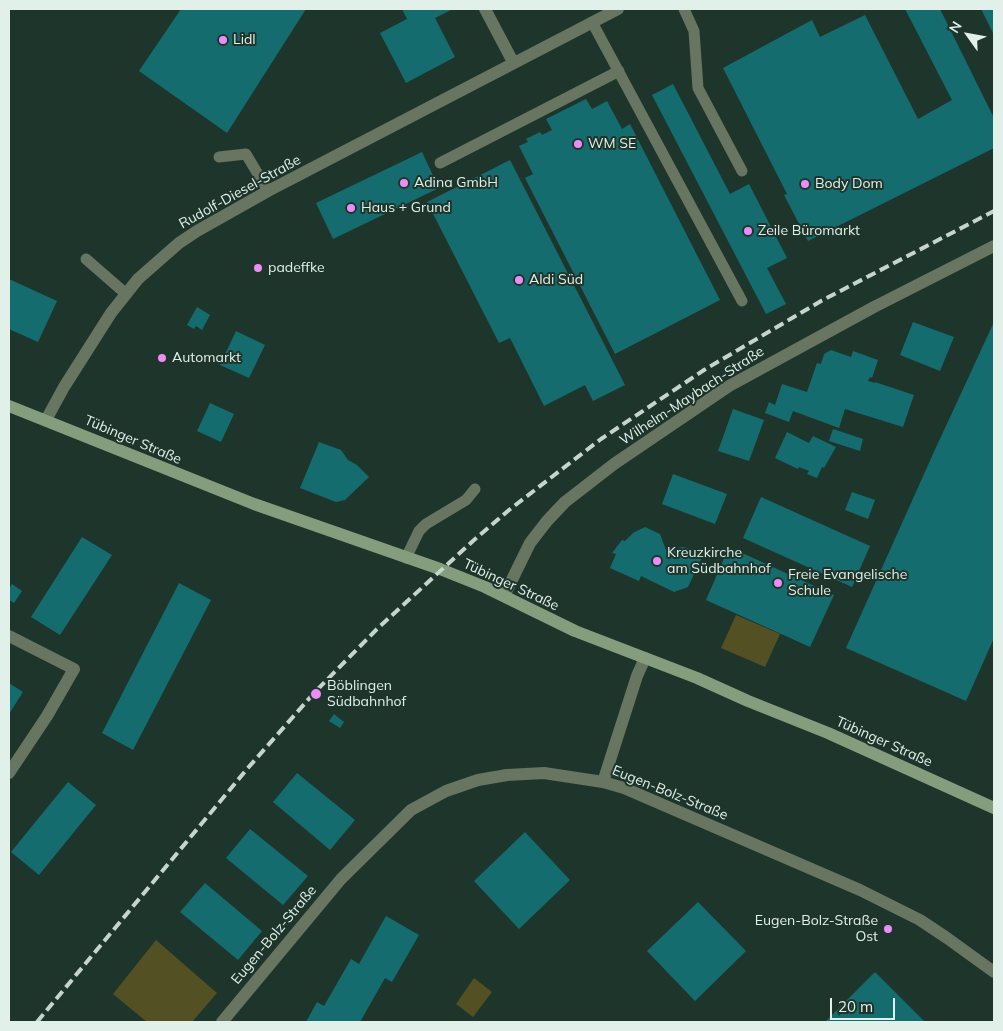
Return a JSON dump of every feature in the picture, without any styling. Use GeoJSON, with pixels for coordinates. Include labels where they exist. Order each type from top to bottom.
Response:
{"type":"FeatureCollection","features":[{"type":"Feature","properties":{"kind":"main road","name":"Tübinger Straße"},"geometry":{"type":"LineString","coordinates":[[9,406],[207,486],[466,579],[575,631],[697,678],[748,702],[828,733],[994,808]]}},
{"type":"Feature","properties":{"kind":"street"},"geometry":{"type":"LineString","coordinates":[[485,9],[513,62]]}},
{"type":"Feature","properties":{"kind":"street","name":"Rudolf-Diesel-Straße"},"geometry":{"type":"LineString","coordinates":[[46,420],[87,350],[125,294],[144,273],[179,243],[268,192],[513,62],[618,9]]}},
{"type":"Feature","properties":{"kind":"street","name":"Wilhelm-Maybach-Straße"},"geometry":{"type":"LineString","coordinates":[[504,596],[530,543],[547,521],[565,502],[614,464],[736,382],[874,307],[994,246]]}},
{"type":"Feature","properties":{"kind":"street"},"geometry":{"type":"LineString","coordinates":[[9,636],[74,670],[9,774]]}},
{"type":"Feature","properties":{"kind":"street"},"geometry":{"type":"LineString","coordinates":[[603,782],[637,676],[645,658]]}},
{"type":"Feature","properties":{"kind":"street","name":"Eugen-Bolz-Straße"},"geometry":{"type":"LineString","coordinates":[[222,1022],[341,879],[411,810],[446,791],[478,780],[507,775],[544,773],[603,782],[624,788],[860,890],[920,920],[994,972]]}},
{"type":"Feature","properties":{"kind":"lane"},"geometry":{"type":"LineString","coordinates":[[684,9],[694,31],[698,88],[742,171]]}},
{"type":"Feature","properties":{"kind":"lane"},"geometry":{"type":"LineString","coordinates":[[592,22],[742,301]]}},
{"type":"Feature","properties":{"kind":"lane"},"geometry":{"type":"LineString","coordinates":[[440,163],[619,72]]}},
{"type":"Feature","properties":{"kind":"lane"},"geometry":{"type":"LineString","coordinates":[[219,157],[246,154],[268,192]]}},
{"type":"Feature","properties":{"kind":"lane"},"geometry":{"type":"LineString","coordinates":[[86,259],[125,294]]}},
{"type":"Feature","properties":{"kind":"lane"},"geometry":{"type":"LineString","coordinates":[[406,558],[419,531],[426,524],[466,500],[476,489]]}},
{"type":"Feature","properties":{"kind":"shaded area"},"geometry":{"type":"Polygon","coordinates":[[[736,615],[780,634],[765,667],[721,648],[736,615]]]}},
{"type":"Feature","properties":{"kind":"shaded area"},"geometry":{"type":"Polygon","coordinates":[[[156,940],[217,993],[192,1022],[147,1022],[113,994],[156,940]]]}},
{"type":"Feature","properties":{"kind":"shaded area"},"geometry":{"type":"Polygon","coordinates":[[[474,978],[492,992],[473,1017],[456,1004],[474,978]]]}},
{"type":"Feature","properties":{"kind":"building","name":"Lidl"},"geometry":{"type":"Polygon","coordinates":[[[181,9],[306,9],[227,133],[139,71],[181,9]]]}},
{"type":"Feature","properties":{"kind":"building"},"geometry":{"type":"Polygon","coordinates":[[[402,9],[453,9],[435,18],[455,57],[406,83],[380,33],[407,19],[402,9]]]}},
{"type":"Feature","properties":{"kind":"building"},"geometry":{"type":"Polygon","coordinates":[[[905,9],[940,9],[994,118],[994,148],[808,241],[784,195],[787,194],[723,68],[812,20],[820,37],[865,15],[918,119],[952,100],[905,9]]]}},
{"type":"Feature","properties":{"kind":"building"},"geometry":{"type":"Polygon","coordinates":[[[981,9],[994,9],[994,35],[981,9]]]}},
{"type":"Feature","properties":{"kind":"building"},"geometry":{"type":"Polygon","coordinates":[[[673,84],[730,194],[749,184],[787,258],[767,268],[786,304],[766,314],[652,95],[673,84]]]}},
{"type":"Feature","properties":{"kind":"building"},"geometry":{"type":"Polygon","coordinates":[[[586,99],[592,109],[607,101],[622,129],[630,124],[720,300],[615,354],[525,178],[533,174],[519,146],[528,142],[526,139],[540,132],[542,135],[552,130],[546,119],[586,99]]]}},
{"type":"Feature","properties":{"kind":"building"},"geometry":{"type":"Polygon","coordinates":[[[422,152],[439,188],[333,239],[316,203],[422,152]]]}},
{"type":"Feature","properties":{"kind":"building","name":"Aldi Süd"},"geometry":{"type":"Polygon","coordinates":[[[510,160],[625,385],[593,401],[585,385],[544,406],[510,338],[499,343],[427,202],[510,160]]]}},
{"type":"Feature","properties":{"kind":"building"},"geometry":{"type":"Polygon","coordinates":[[[9,279],[57,301],[38,342],[9,329],[9,279]]]}},
{"type":"Feature","properties":{"kind":"building"},"geometry":{"type":"Polygon","coordinates":[[[197,307],[210,315],[202,330],[196,326],[194,329],[187,325],[197,307]]]}},
{"type":"Feature","properties":{"kind":"building"},"geometry":{"type":"Polygon","coordinates":[[[913,322],[954,337],[940,371],[900,355],[913,322]]]}},
{"type":"Feature","properties":{"kind":"building"},"geometry":{"type":"Polygon","coordinates":[[[994,322],[994,638],[966,701],[846,648],[994,322]]]}},
{"type":"Feature","properties":{"kind":"building"},"geometry":{"type":"Polygon","coordinates":[[[236,331],[265,345],[249,378],[220,365],[236,331]]]}},
{"type":"Feature","properties":{"kind":"building"},"geometry":{"type":"Polygon","coordinates":[[[831,350],[851,357],[853,351],[878,360],[872,378],[870,377],[868,381],[914,395],[903,427],[845,409],[839,428],[793,411],[789,422],[765,413],[769,402],[775,405],[782,384],[807,392],[817,363],[821,364],[824,354],[831,350]]]}},
{"type":"Feature","properties":{"kind":"building"},"geometry":{"type":"Polygon","coordinates":[[[210,403],[234,414],[221,442],[197,431],[210,403]]]}},
{"type":"Feature","properties":{"kind":"building"},"geometry":{"type":"Polygon","coordinates":[[[733,409],[764,420],[749,461],[718,451],[733,409]]]}},
{"type":"Feature","properties":{"kind":"building"},"geometry":{"type":"Polygon","coordinates":[[[833,429],[863,439],[860,451],[829,441],[833,429]]]}},
{"type":"Feature","properties":{"kind":"building"},"geometry":{"type":"Polygon","coordinates":[[[787,432],[809,443],[813,436],[836,447],[817,478],[807,474],[809,471],[799,467],[798,469],[775,458],[787,432]]]}},
{"type":"Feature","properties":{"kind":"building"},"geometry":{"type":"Polygon","coordinates":[[[319,442],[341,450],[348,460],[357,465],[369,477],[345,500],[336,502],[300,488],[319,442]]]}},
{"type":"Feature","properties":{"kind":"building"},"geometry":{"type":"Polygon","coordinates":[[[673,474],[727,494],[715,524],[662,504],[673,474]]]}},
{"type":"Feature","properties":{"kind":"building"},"geometry":{"type":"Polygon","coordinates":[[[852,492],[875,500],[868,519],[845,510],[852,492]]]}},
{"type":"Feature","properties":{"kind":"building"},"geometry":{"type":"Polygon","coordinates":[[[761,497],[870,546],[852,587],[743,538],[761,497]]]}},
{"type":"Feature","properties":{"kind":"building","name":"Kreuzkirche am Südbahnhof"},"geometry":{"type":"Polygon","coordinates":[[[645,527],[660,534],[666,550],[683,547],[704,553],[688,587],[674,592],[641,576],[639,581],[610,568],[616,554],[612,553],[622,540],[625,541],[633,533],[645,527]]]}},
{"type":"Feature","properties":{"kind":"building"},"geometry":{"type":"Polygon","coordinates":[[[82,537],[112,555],[60,635],[31,617],[82,537]]]}},
{"type":"Feature","properties":{"kind":"building"},"geometry":{"type":"Polygon","coordinates":[[[729,547],[834,595],[810,647],[706,600],[729,547]]]}},
{"type":"Feature","properties":{"kind":"building"},"geometry":{"type":"Polygon","coordinates":[[[179,583],[211,600],[133,750],[102,733],[179,583]]]}},
{"type":"Feature","properties":{"kind":"building"},"geometry":{"type":"Polygon","coordinates":[[[12,584],[22,591],[14,603],[9,600],[9,589],[12,584]]]}},
{"type":"Feature","properties":{"kind":"building"},"geometry":{"type":"Polygon","coordinates":[[[9,683],[23,692],[9,714],[9,683]]]}},
{"type":"Feature","properties":{"kind":"building"},"geometry":{"type":"Polygon","coordinates":[[[334,714],[344,722],[340,728],[329,721],[334,714]]]}},
{"type":"Feature","properties":{"kind":"building"},"geometry":{"type":"Polygon","coordinates":[[[297,773],[355,820],[330,850],[273,802],[297,773]]]}},
{"type":"Feature","properties":{"kind":"building"},"geometry":{"type":"Polygon","coordinates":[[[68,782],[96,805],[39,875],[11,852],[68,782]]]}},
{"type":"Feature","properties":{"kind":"building"},"geometry":{"type":"Polygon","coordinates":[[[250,829],[308,876],[283,905],[226,858],[250,829]]]}},
{"type":"Feature","properties":{"kind":"building"},"geometry":{"type":"Polygon","coordinates":[[[525,832],[570,880],[519,929],[474,881],[525,832]]]}},
{"type":"Feature","properties":{"kind":"building"},"geometry":{"type":"Polygon","coordinates":[[[205,883],[262,931],[238,960],[180,912],[205,883]]]}},
{"type":"Feature","properties":{"kind":"building"},"geometry":{"type":"Polygon","coordinates":[[[698,902],[746,951],[695,1001],[647,951],[698,902]]]}},
{"type":"Feature","properties":{"kind":"building"},"geometry":{"type":"Polygon","coordinates":[[[386,916],[419,935],[392,982],[385,978],[360,1022],[306,1022],[317,1002],[324,1006],[351,959],[359,964],[386,916]]]}},
{"type":"Feature","properties":{"kind":"building"},"geometry":{"type":"Polygon","coordinates":[[[875,972],[923,1022],[825,1022],[875,972]]]}},
{"type":"Feature","properties":{"kind":"railway"},"geometry":{"type":"LineString","coordinates":[[37,1022],[247,769],[314,693],[377,629],[509,510],[601,439],[704,370],[821,301],[994,211]]}},
{"type":"Feature","properties":{"kind":"place","name":"Lidl"},"geometry":{"type":"Point","coordinates":[223,40]}},
{"type":"Feature","properties":{"kind":"place","name":"WM SE"},"geometry":{"type":"Point","coordinates":[578,144]}},
{"type":"Feature","properties":{"kind":"place","name":"Adina GmbH"},"geometry":{"type":"Point","coordinates":[404,183]}},
{"type":"Feature","properties":{"kind":"place","name":"Body Dom"},"geometry":{"type":"Point","coordinates":[805,184]}},
{"type":"Feature","properties":{"kind":"place","name":"Haus + Grund"},"geometry":{"type":"Point","coordinates":[351,208]}},
{"type":"Feature","properties":{"kind":"place","name":"Zeile Büromarkt"},"geometry":{"type":"Point","coordinates":[748,231]}},
{"type":"Feature","properties":{"kind":"place","name":"padeffke"},"geometry":{"type":"Point","coordinates":[258,268]}},
{"type":"Feature","properties":{"kind":"place","name":"Aldi Süd"},"geometry":{"type":"Point","coordinates":[519,280]}},
{"type":"Feature","properties":{"kind":"place","name":"Automarkt"},"geometry":{"type":"Point","coordinates":[162,358]}},
{"type":"Feature","properties":{"kind":"place","name":"Kreuzkirche am Südbahnhof"},"geometry":{"type":"Point","coordinates":[657,561]}},
{"type":"Feature","properties":{"kind":"place","name":"Freie Evangelische Schule"},"geometry":{"type":"Point","coordinates":[778,583]}},
{"type":"Feature","properties":{"kind":"place","name":"Böblingen Südbahnhof"},"geometry":{"type":"Point","coordinates":[316,694]}},
{"type":"Feature","properties":{"kind":"place","name":"Eugen-Bolz-Straße Ost"},"geometry":{"type":"Point","coordinates":[888,929]}}]}
